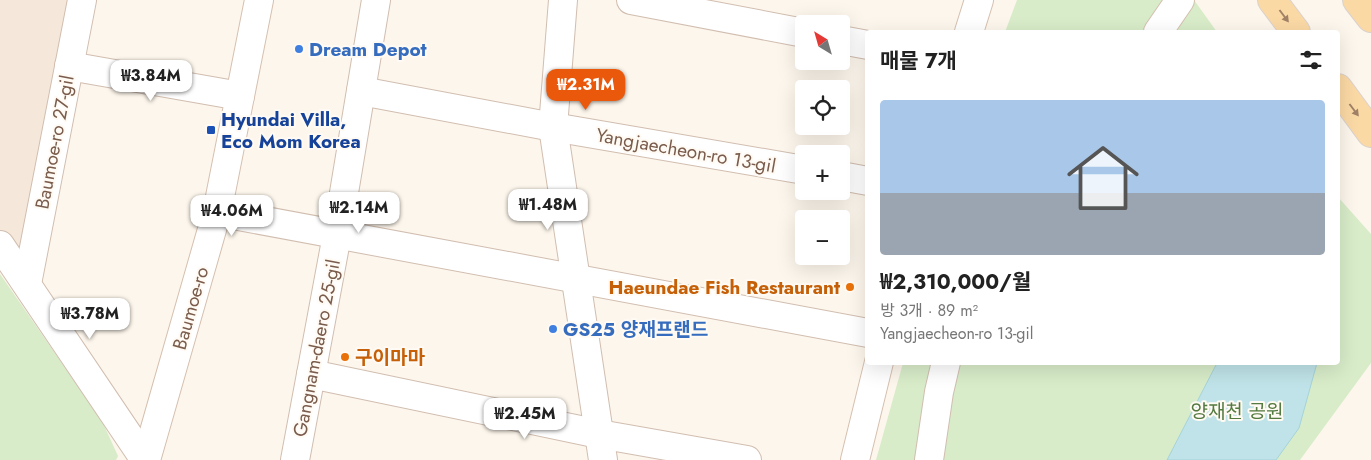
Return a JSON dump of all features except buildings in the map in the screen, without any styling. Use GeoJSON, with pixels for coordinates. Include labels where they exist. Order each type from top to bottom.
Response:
{"type":"FeatureCollection","features":[{"type":"Feature","properties":{"kind":"main road"},"geometry":{"type":"LineString","coordinates":[[1272,0],[1294,30]]}},
{"type":"Feature","properties":{"kind":"main road"},"geometry":{"type":"LineString","coordinates":[[1357,0],[1371,18]]}},
{"type":"Feature","properties":{"kind":"main road"},"geometry":{"type":"LineString","coordinates":[[1340,91],[1371,133]]}},
{"type":"Feature","properties":{"kind":"street","name":"Baumoe-ro 27-gil"},"geometry":{"type":"LineString","coordinates":[[27,284],[82,0]]}},
{"type":"Feature","properties":{"kind":"street","name":"Baumoe-ro"},"geometry":{"type":"LineString","coordinates":[[146,460],[217,212],[259,0]]}},
{"type":"Feature","properties":{"kind":"street","name":"Gangnam-daero 25-gil"},"geometry":{"type":"LineString","coordinates":[[294,460],[312,374],[337,234],[376,0]]}},
{"type":"Feature","properties":{"kind":"street"},"geometry":{"type":"LineString","coordinates":[[563,0],[553,127],[601,447]]}},
{"type":"Feature","properties":{"kind":"street"},"geometry":{"type":"LineString","coordinates":[[631,0],[795,31]]}},
{"type":"Feature","properties":{"kind":"street"},"geometry":{"type":"LineString","coordinates":[[970,30],[978,0]]}},
{"type":"Feature","properties":{"kind":"street"},"geometry":{"type":"LineString","coordinates":[[1159,30],[1180,0]]}},
{"type":"Feature","properties":{"kind":"street"},"geometry":{"type":"LineString","coordinates":[[850,42],[865,44]]}},
{"type":"Feature","properties":{"kind":"street"},"geometry":{"type":"LineString","coordinates":[[70,66],[240,96]]}},
{"type":"Feature","properties":{"kind":"street","name":"Yangjaecheon-ro 13-gil"},"geometry":{"type":"LineString","coordinates":[[361,91],[553,127],[795,168]]}},
{"type":"Feature","properties":{"kind":"street"},"geometry":{"type":"LineString","coordinates":[[850,178],[865,180]]}},
{"type":"Feature","properties":{"kind":"street"},"geometry":{"type":"LineString","coordinates":[[217,212],[865,332]]}},
{"type":"Feature","properties":{"kind":"street"},"geometry":{"type":"LineString","coordinates":[[0,245],[146,460]]}},
{"type":"Feature","properties":{"kind":"street"},"geometry":{"type":"LineString","coordinates":[[854,460],[878,365]]}},
{"type":"Feature","properties":{"kind":"street"},"geometry":{"type":"LineString","coordinates":[[929,460],[939,392],[945,365]]}},
{"type":"Feature","properties":{"kind":"street"},"geometry":{"type":"LineString","coordinates":[[312,374],[601,447],[747,460]]}},
{"type":"Feature","properties":{"kind":"shaded area"},"geometry":{"type":"Polygon","coordinates":[[[0,0],[78,0],[27,284],[0,245],[0,0]]]}},
{"type":"Feature","properties":{"kind":"green space"},"geometry":{"type":"Polygon","coordinates":[[[1017,0],[1194,0],[1216,30],[1006,30],[1017,0]]]}},
{"type":"Feature","properties":{"kind":"green space","name":"양재천 공원"},"geometry":{"type":"Polygon","coordinates":[[[1340,199],[1371,234],[1371,363],[1300,460],[876,460],[902,365],[1340,365],[1340,199]]]}},
{"type":"Feature","properties":{"kind":"green space"},"geometry":{"type":"Polygon","coordinates":[[[0,274],[102,421],[118,456],[116,460],[0,460],[0,274]]]}},
{"type":"Feature","properties":{"kind":"water"},"geometry":{"type":"Polygon","coordinates":[[[1216,365],[1316,365],[1299,428],[1276,460],[1167,460],[1216,365]]]}},
{"type":"Feature","properties":{"kind":"pier"},"geometry":{"type":"Polygon","coordinates":[[[1371,63],[1371,169],[1351,205],[1340,191],[1340,121],[1371,63]]]}},
{"type":"Feature","properties":{"kind":"place","name":"Dream Depot"},"geometry":{"type":"Point","coordinates":[299,49]}},
{"type":"Feature","properties":{"kind":"place","name":"Hyundai Villa, Eco Mom Korea"},"geometry":{"type":"Point","coordinates":[211,130]}},
{"type":"Feature","properties":{"kind":"place","name":"Haeundae Fish Restaurant"},"geometry":{"type":"Point","coordinates":[850,287]}},
{"type":"Feature","properties":{"kind":"place","name":"GS25 양재프랜드"},"geometry":{"type":"Point","coordinates":[553,329]}},
{"type":"Feature","properties":{"kind":"place","name":"구이마마"},"geometry":{"type":"Point","coordinates":[345,357]}}]}
